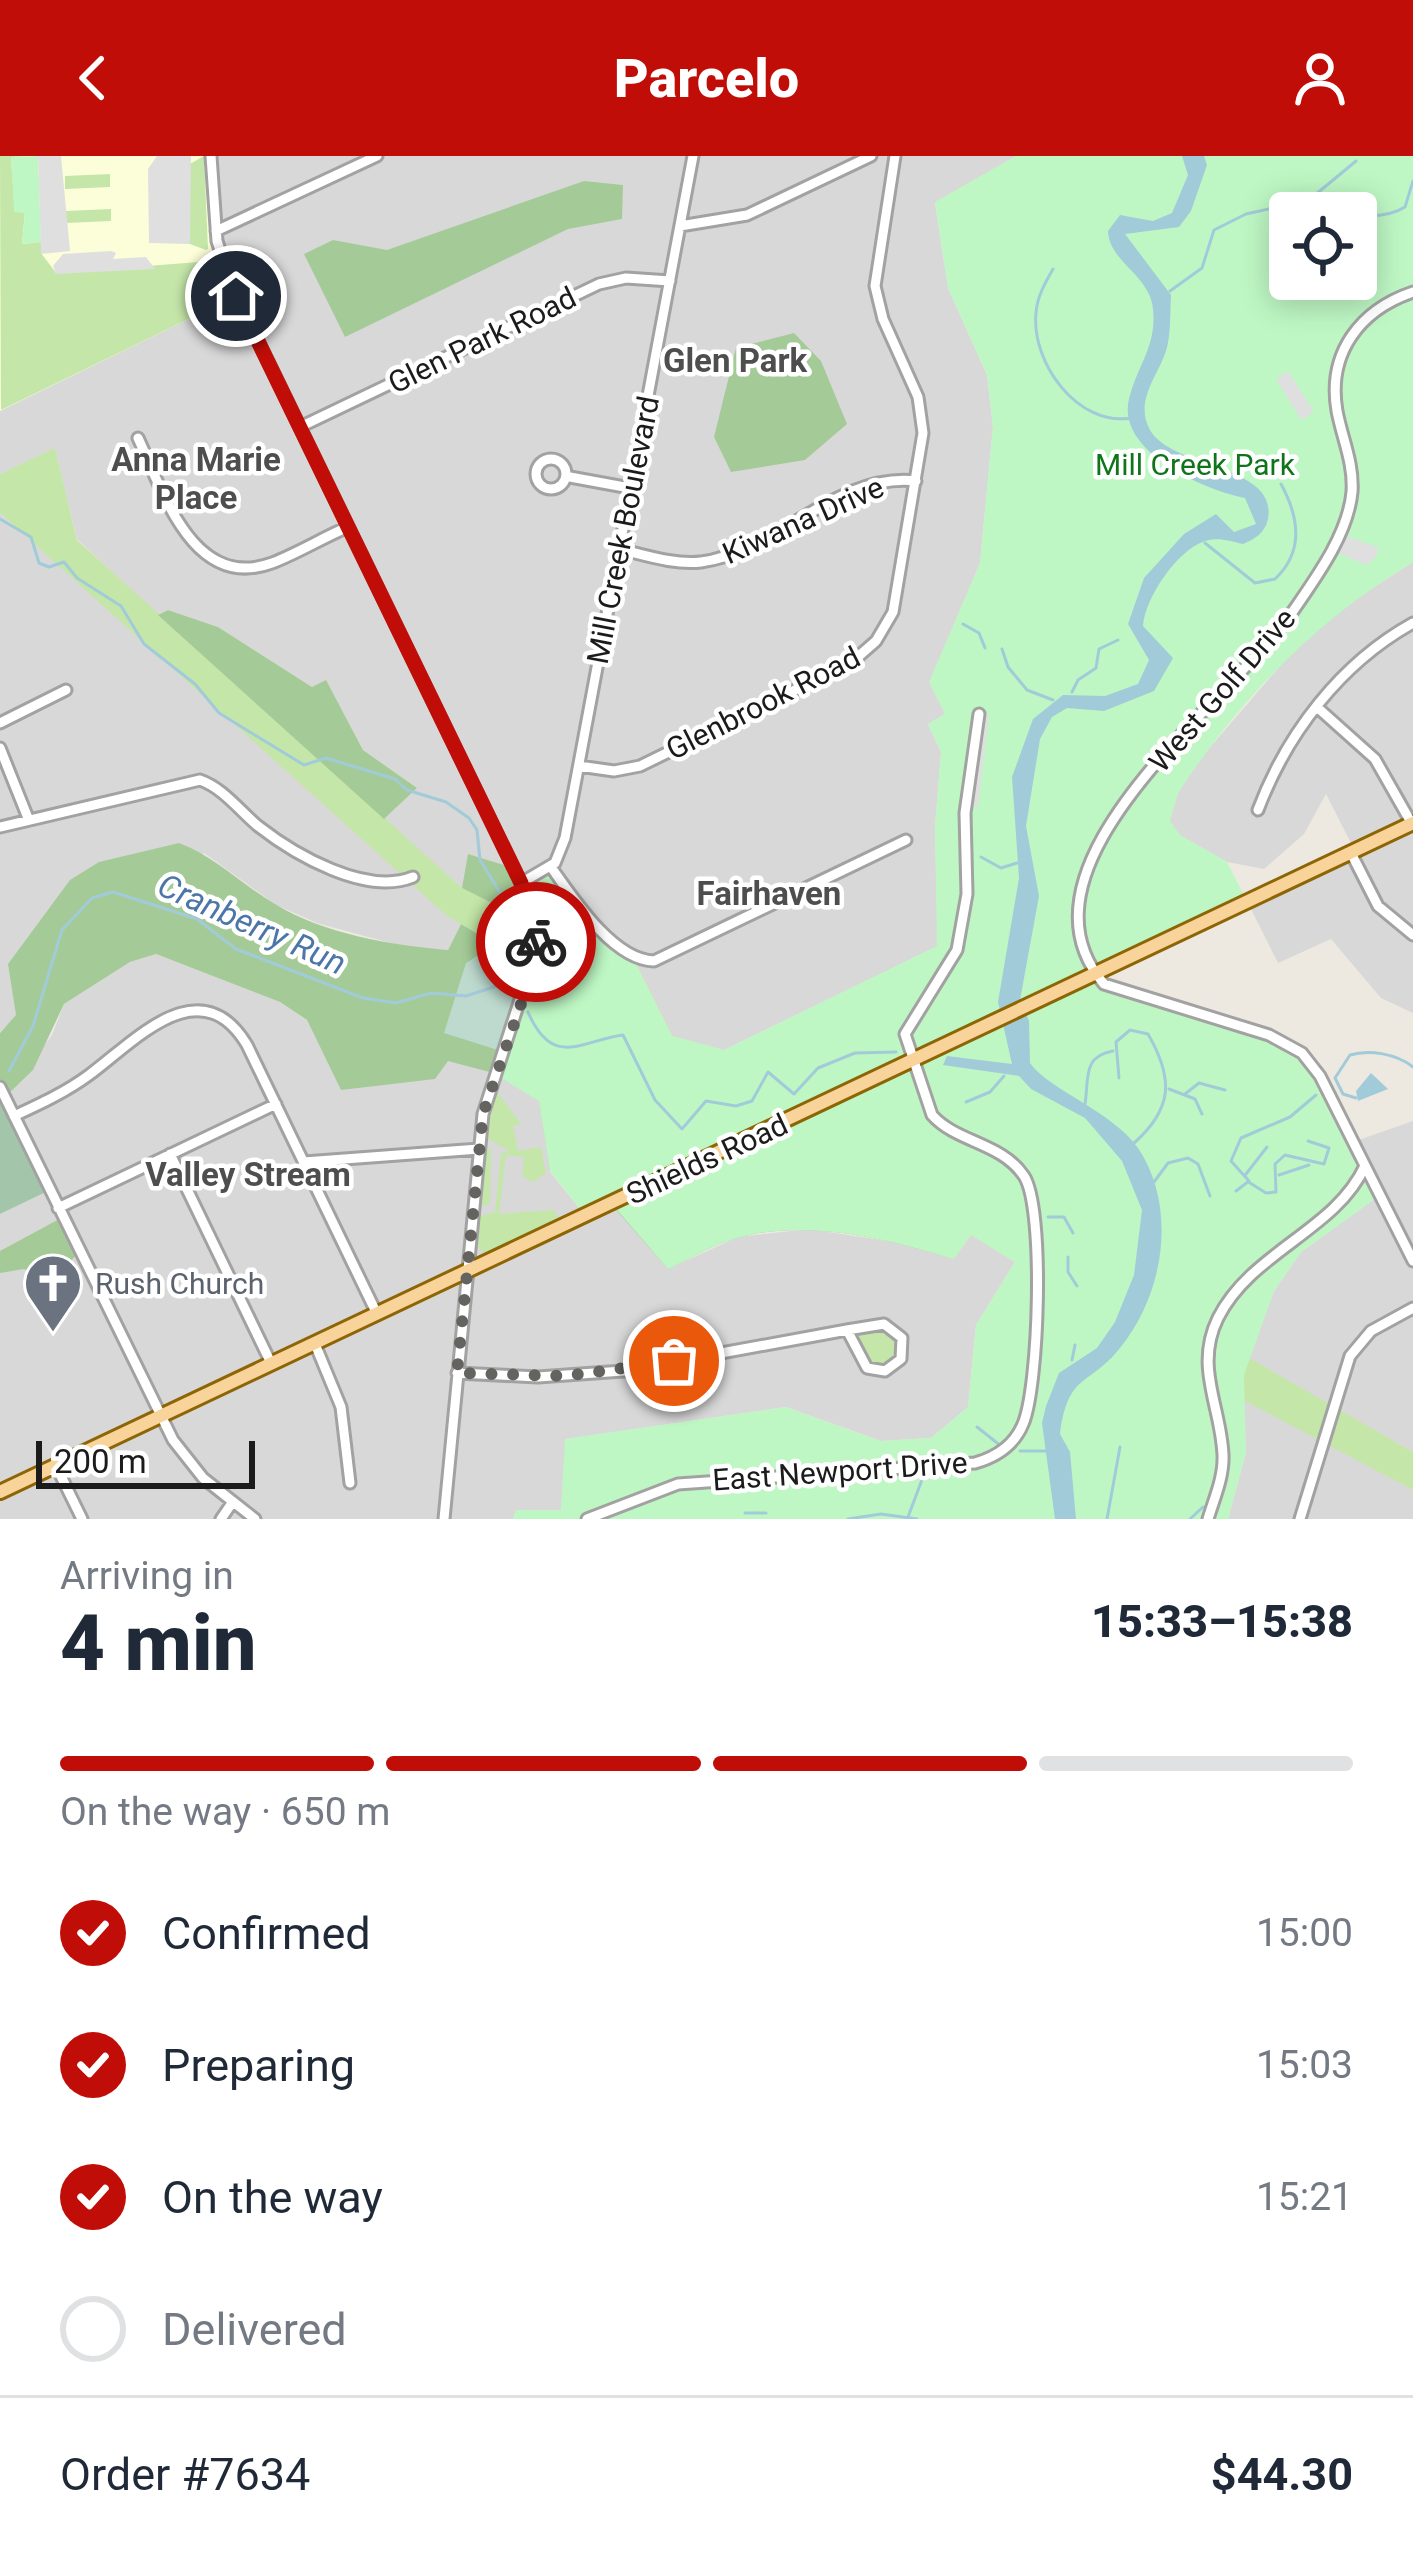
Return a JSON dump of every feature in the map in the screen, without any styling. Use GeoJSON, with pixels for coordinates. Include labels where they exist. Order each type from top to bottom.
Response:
{"type":"FeatureCollection","features":[{"type":"Feature","properties":{"kind":"main road","name":"Shields Road"},"geometry":{"type":"LineString","coordinates":[[0,1492],[1412,824]]}},
{"type":"Feature","properties":{"kind":"street"},"geometry":{"type":"LineString","coordinates":[[211,156],[216,231],[232,286],[532,914],[536,950],[490,1082],[478,1149],[444,1519]]}},
{"type":"Feature","properties":{"kind":"street"},"geometry":{"type":"LineString","coordinates":[[216,231],[377,156]]}},
{"type":"Feature","properties":{"kind":"street","name":"Mill Creek Boulevard"},"geometry":{"type":"LineString","coordinates":[[551,867],[565,838],[693,156]]}},
{"type":"Feature","properties":{"kind":"street"},"geometry":{"type":"LineString","coordinates":[[680,226],[747,215],[872,156]]}},
{"type":"Feature","properties":{"kind":"street","name":"Glenbrook Road"},"geometry":{"type":"LineString","coordinates":[[579,766],[614,771],[640,766],[861,656],[883,632],[898,600],[916,481],[921,407],[883,319],[875,286],[895,156]]}},
{"type":"Feature","properties":{"kind":"street","name":"Glen Park Road"},"geometry":{"type":"LineString","coordinates":[[300,427],[598,284],[626,278],[670,281]]}},
{"type":"Feature","properties":{"kind":"street","name":"West Golf Drive"},"geometry":{"type":"LineString","coordinates":[[1096,975],[1079,922],[1083,878],[1093,855],[1186,727],[1277,633],[1335,543],[1352,492],[1336,396],[1339,360],[1364,320],[1413,292]]}},
{"type":"Feature","properties":{"kind":"street"},"geometry":{"type":"LineString","coordinates":[[138,438],[183,532],[217,561],[266,565],[348,526]]}},
{"type":"Feature","properties":{"kind":"street"},"geometry":{"type":"LineString","coordinates":[[570,477],[630,488]]}},
{"type":"Feature","properties":{"kind":"street","name":"Kiwana Drive"},"geometry":{"type":"LineString","coordinates":[[619,550],[677,562],[712,560],[876,483],[916,481]]}},
{"type":"Feature","properties":{"kind":"street"},"geometry":{"type":"LineString","coordinates":[[1258,810],[1276,762],[1364,652],[1413,622]]}},
{"type":"Feature","properties":{"kind":"street"},"geometry":{"type":"LineString","coordinates":[[0,723],[66,691]]}},
{"type":"Feature","properties":{"kind":"street"},"geometry":{"type":"LineString","coordinates":[[1318,708],[1375,759],[1412,824]]}},
{"type":"Feature","properties":{"kind":"street"},"geometry":{"type":"LineString","coordinates":[[912,1063],[905,1034],[909,1022],[957,950],[967,894],[965,813],[979,714]]}},
{"type":"Feature","properties":{"kind":"street"},"geometry":{"type":"LineString","coordinates":[[0,748],[28,818]]}},
{"type":"Feature","properties":{"kind":"street"},"geometry":{"type":"LineString","coordinates":[[0,826],[200,780],[265,832],[320,863],[378,880],[413,877]]}},
{"type":"Feature","properties":{"kind":"street"},"geometry":{"type":"LineString","coordinates":[[521,883],[551,867],[614,941],[632,956],[655,961],[905,840]]}},
{"type":"Feature","properties":{"kind":"street"},"geometry":{"type":"LineString","coordinates":[[1351,854],[1378,905],[1413,934]]}},
{"type":"Feature","properties":{"kind":"street"},"geometry":{"type":"LineString","coordinates":[[1096,975],[1115,990],[1269,1035],[1297,1048],[1320,1076],[1413,1261]]}},
{"type":"Feature","properties":{"kind":"street"},"geometry":{"type":"LineString","coordinates":[[14,1117],[88,1076],[154,1022],[184,1012],[208,1015],[233,1027],[276,1104],[377,1314]]}},
{"type":"Feature","properties":{"kind":"street","name":"East Newport Drive"},"geometry":{"type":"LineString","coordinates":[[587,1519],[678,1484],[974,1463],[998,1455],[1018,1434],[1032,1370],[1038,1229],[1032,1192],[1010,1160],[938,1122],[912,1063]]}},
{"type":"Feature","properties":{"kind":"street"},"geometry":{"type":"LineString","coordinates":[[0,1087],[160,1416],[187,1460],[255,1519]]}},
{"type":"Feature","properties":{"kind":"street"},"geometry":{"type":"LineString","coordinates":[[58,1208],[276,1104]]}},
{"type":"Feature","properties":{"kind":"street"},"geometry":{"type":"LineString","coordinates":[[304,1162],[478,1149]]}},
{"type":"Feature","properties":{"kind":"street"},"geometry":{"type":"LineString","coordinates":[[170,1154],[271,1363]]}},
{"type":"Feature","properties":{"kind":"street"},"geometry":{"type":"LineString","coordinates":[[1208,1519],[1223,1465],[1207,1380],[1215,1325],[1235,1292],[1279,1249],[1345,1202],[1365,1166]]}},
{"type":"Feature","properties":{"kind":"street"},"geometry":{"type":"LineString","coordinates":[[1300,1519],[1349,1356],[1371,1331],[1413,1308]]}},
{"type":"Feature","properties":{"kind":"street"},"geometry":{"type":"LineString","coordinates":[[457,1373],[595,1374],[847,1330],[890,1325],[902,1338],[901,1359],[888,1370],[867,1368],[847,1330]]}},
{"type":"Feature","properties":{"kind":"street"},"geometry":{"type":"LineString","coordinates":[[315,1344],[341,1407],[350,1483]]}},
{"type":"Feature","properties":{"kind":"street"},"geometry":{"type":"LineString","coordinates":[[56,1466],[82,1519]]}},
{"type":"Feature","properties":{"kind":"street"},"geometry":{"type":"LineString","coordinates":[[221,1519],[232,1502]]}},
{"type":"Feature","properties":{"kind":"shaded area"},"geometry":{"type":"Polygon","coordinates":[[[0,156],[211,156],[217,241],[236,296],[0,411],[0,156]]]}},
{"type":"Feature","properties":{"kind":"shaded area"},"geometry":{"type":"Polygon","coordinates":[[[38,156],[61,156],[70,251],[41,254],[38,156]]]}},
{"type":"Feature","properties":{"kind":"shaded area"},"geometry":{"type":"Polygon","coordinates":[[[157,156],[191,156],[190,244],[149,243],[148,169],[157,156]]]}},
{"type":"Feature","properties":{"kind":"shaded area"},"geometry":{"type":"Polygon","coordinates":[[[211,156],[1016,156],[935,203],[948,288],[987,375],[993,427],[980,563],[930,682],[945,714],[928,724],[941,752],[935,827],[938,946],[724,1050],[672,1036],[632,956],[469,855],[462,888],[384,819],[417,788],[363,750],[326,681],[312,687],[218,627],[168,610],[158,615],[77,539],[55,449],[0,474],[0,411],[221,257],[211,156]]]}},
{"type":"Feature","properties":{"kind":"shaded area"},"geometry":{"type":"Polygon","coordinates":[[[116,253],[113,259],[146,257],[155,269],[56,274],[53,266],[63,254],[116,253]]]}},
{"type":"Feature","properties":{"kind":"shaded area"},"geometry":{"type":"Polygon","coordinates":[[[1288,371],[1314,412],[1301,420],[1276,379],[1288,371]]]}},
{"type":"Feature","properties":{"kind":"shaded area"},"geometry":{"type":"Polygon","coordinates":[[[0,513],[461,924],[448,950],[405,947],[317,923],[276,905],[204,853],[0,1032],[0,513]]]}},
{"type":"Feature","properties":{"kind":"shaded area"},"geometry":{"type":"Polygon","coordinates":[[[1346,536],[1379,548],[1375,558],[1367,565],[1339,554],[1346,536]]]}},
{"type":"Feature","properties":{"kind":"shaded area"},"geometry":{"type":"Polygon","coordinates":[[[1413,562],[1413,1013],[1381,998],[1331,939],[1278,963],[1248,903],[1355,851],[1326,794],[1304,834],[1264,869],[1227,862],[1179,835],[1169,821],[1178,793],[1200,759],[1299,644],[1346,605],[1413,562]]]}},
{"type":"Feature","properties":{"kind":"shaded area"},"geometry":{"type":"Polygon","coordinates":[[[974,713],[989,715],[978,807],[962,805],[974,713]]]}},
{"type":"Feature","properties":{"kind":"shaded area"},"geometry":{"type":"Polygon","coordinates":[[[156,954],[280,1002],[307,1020],[342,1090],[448,1060],[493,1073],[539,1100],[550,1172],[585,1215],[611,1203],[668,1269],[738,1237],[809,1229],[900,1243],[953,1259],[971,1235],[1015,1262],[976,1325],[968,1407],[931,1438],[881,1441],[786,1407],[566,1439],[561,1511],[517,1510],[513,1519],[0,1519],[0,1214],[49,1190],[5,1097],[52,1035],[64,1004],[130,962],[156,954]]]}},
{"type":"Feature","properties":{"kind":"shaded area"},"geometry":{"type":"Polygon","coordinates":[[[477,956],[529,978],[501,1051],[444,1033],[466,963],[477,956]]]}},
{"type":"Feature","properties":{"kind":"shaded area"},"geometry":{"type":"Polygon","coordinates":[[[0,1087],[50,1190],[0,1214],[0,1087]]]}},
{"type":"Feature","properties":{"kind":"shaded area"},"geometry":{"type":"Polygon","coordinates":[[[1413,1121],[1413,1452],[1248,1359],[1274,1291],[1301,1252],[1380,1195],[1353,1142],[1413,1121]]]}},
{"type":"Feature","properties":{"kind":"shaded area"},"geometry":{"type":"Polygon","coordinates":[[[1243,1397],[1413,1490],[1413,1519],[1228,1519],[1246,1452],[1243,1397]]]}},
{"type":"Feature","properties":{"kind":"green space"},"geometry":{"type":"Polygon","coordinates":[[[0,156],[32,156],[11,157],[15,212],[25,212],[22,244],[41,242],[41,253],[56,273],[212,261],[230,299],[1,410],[0,156]]]}},
{"type":"Feature","properties":{"kind":"green space"},"geometry":{"type":"Polygon","coordinates":[[[38,156],[41,242],[22,244],[25,213],[14,212],[11,157],[38,156]]]}},
{"type":"Feature","properties":{"kind":"green space"},"geometry":{"type":"Polygon","coordinates":[[[204,156],[206,250],[190,244],[188,165],[204,156]]]}},
{"type":"Feature","properties":{"kind":"green space","name":"Mill Creek Park"},"geometry":{"type":"Polygon","coordinates":[[[1016,156],[1413,156],[1413,562],[1344,609],[1282,664],[1227,726],[1178,793],[1170,821],[1180,835],[1227,862],[1248,903],[1097,975],[1104,984],[1269,1035],[1310,1061],[1380,1195],[1301,1252],[1274,1291],[1244,1375],[1246,1452],[1228,1519],[513,1519],[516,1510],[561,1510],[565,1439],[786,1407],[880,1441],[931,1438],[968,1407],[976,1325],[1015,1262],[971,1235],[954,1259],[874,1238],[791,1230],[728,1241],[668,1269],[611,1203],[585,1215],[550,1171],[539,1101],[493,1073],[536,950],[521,883],[551,867],[632,956],[672,1036],[724,1050],[937,946],[935,827],[941,752],[928,724],[945,714],[929,682],[980,563],[993,427],[987,375],[948,288],[935,202],[1016,156]]]}},
{"type":"Feature","properties":{"kind":"green space"},"geometry":{"type":"Polygon","coordinates":[[[110,174],[110,187],[65,189],[65,176],[110,174]]]}},
{"type":"Feature","properties":{"kind":"green space"},"geometry":{"type":"Polygon","coordinates":[[[584,181],[623,185],[622,219],[568,229],[345,337],[304,254],[333,240],[387,250],[584,181]]]}},
{"type":"Feature","properties":{"kind":"green space"},"geometry":{"type":"Polygon","coordinates":[[[111,209],[111,221],[66,223],[66,211],[111,209]]]}},
{"type":"Feature","properties":{"kind":"green space"},"geometry":{"type":"Polygon","coordinates":[[[794,333],[821,361],[847,424],[805,460],[731,472],[714,437],[736,348],[794,333]]]}},
{"type":"Feature","properties":{"kind":"green space"},"geometry":{"type":"Polygon","coordinates":[[[55,448],[77,540],[462,888],[534,924],[595,920],[632,956],[672,1036],[724,1050],[735,1045],[1076,1299],[446,915],[0,513],[0,474],[55,448]]]}},
{"type":"Feature","properties":{"kind":"green space"},"geometry":{"type":"Polygon","coordinates":[[[168,610],[218,627],[312,687],[326,680],[363,750],[417,788],[384,819],[158,615],[168,610]]]}},
{"type":"Feature","properties":{"kind":"green space"},"geometry":{"type":"Polygon","coordinates":[[[179,843],[275,904],[336,930],[448,950],[461,924],[533,967],[954,1259],[874,1238],[791,1230],[728,1241],[668,1269],[611,1204],[550,1171],[539,1100],[493,1073],[448,1061],[435,1079],[341,1090],[307,1020],[280,1002],[156,954],[130,962],[64,1004],[33,1070],[5,1097],[0,1137],[0,1033],[16,1015],[8,964],[70,880],[99,862],[179,843]]]}},
{"type":"Feature","properties":{"kind":"green space"},"geometry":{"type":"Polygon","coordinates":[[[468,854],[513,868],[535,925],[462,888],[468,854]]]}},
{"type":"Feature","properties":{"kind":"green space"},"geometry":{"type":"Polygon","coordinates":[[[499,1094],[521,1124],[513,1126],[518,1151],[541,1147],[546,1173],[533,1182],[522,1176],[524,1157],[506,1155],[499,1214],[554,1210],[559,1218],[487,1256],[475,1244],[478,1217],[495,1212],[501,1153],[509,1151],[485,1137],[492,1097],[499,1094]]]}},
{"type":"Feature","properties":{"kind":"green space"},"geometry":{"type":"Polygon","coordinates":[[[491,1149],[490,1203],[482,1207],[484,1151],[491,1149]]]}},
{"type":"Feature","properties":{"kind":"green space"},"geometry":{"type":"Polygon","coordinates":[[[63,1217],[80,1251],[53,1280],[24,1269],[0,1273],[0,1251],[63,1217]]]}},
{"type":"Feature","properties":{"kind":"green space"},"geometry":{"type":"Polygon","coordinates":[[[1148,1300],[1413,1452],[1413,1490],[1128,1339],[1148,1300]]]}},
{"type":"Feature","properties":{"kind":"green space"},"geometry":{"type":"Polygon","coordinates":[[[884,1324],[904,1346],[893,1367],[872,1371],[847,1330],[884,1324]]]}},
{"type":"Feature","properties":{"kind":"water"},"geometry":{"type":"Polygon","coordinates":[[[1182,156],[1204,156],[1207,165],[1191,211],[1179,227],[1125,234],[1171,295],[1168,345],[1146,399],[1146,419],[1162,443],[1257,487],[1267,501],[1268,519],[1259,535],[1243,544],[1215,539],[1194,546],[1164,576],[1143,626],[1173,658],[1154,691],[1104,711],[1067,708],[1052,717],[1040,739],[1026,826],[1039,896],[1020,1000],[1029,1021],[1030,1063],[1113,1123],[1138,1148],[1151,1172],[1161,1223],[1156,1277],[1135,1326],[1120,1348],[1068,1400],[1060,1434],[1070,1452],[1076,1519],[1055,1519],[1042,1423],[1046,1406],[1059,1373],[1097,1348],[1115,1322],[1134,1275],[1142,1210],[1122,1161],[1085,1118],[1031,1089],[1019,1076],[943,1065],[947,1056],[1012,1064],[998,1002],[1019,878],[1012,777],[1033,719],[1063,695],[1105,696],[1138,684],[1149,660],[1128,624],[1144,578],[1184,534],[1216,514],[1234,532],[1256,524],[1245,498],[1187,477],[1149,452],[1129,418],[1129,399],[1152,334],[1153,309],[1145,287],[1115,251],[1108,231],[1120,215],[1153,221],[1172,213],[1188,175],[1182,156]]]}},
{"type":"Feature","properties":{"kind":"water"},"geometry":{"type":"Polygon","coordinates":[[[1371,1073],[1388,1089],[1358,1101],[1356,1091],[1371,1073]]]}},
{"type":"Feature","properties":{"kind":"waterway"},"geometry":{"type":"LineString","coordinates":[[1170,291],[1202,268],[1214,230],[1246,214],[1309,200],[1356,161]]}},
{"type":"Feature","properties":{"kind":"waterway"},"geometry":{"type":"LineString","coordinates":[[1377,215],[1405,207],[1413,181]]}},
{"type":"Feature","properties":{"kind":"waterway"},"geometry":{"type":"LineString","coordinates":[[1053,269],[1036,313],[1036,332],[1050,371],[1076,402],[1093,412],[1131,418]]}},
{"type":"Feature","properties":{"kind":"waterway"},"geometry":{"type":"LineString","coordinates":[[1205,543],[1255,583],[1275,579],[1291,557],[1296,534],[1281,484]]}},
{"type":"Feature","properties":{"kind":"waterway"},"geometry":{"type":"LineString","coordinates":[[0,519],[31,537],[39,563],[49,567],[64,562],[77,578],[121,606],[144,644],[195,684],[219,713],[304,765],[326,758],[395,779],[407,790],[446,802],[469,818],[477,830],[480,860],[507,904],[515,990],[500,985],[466,996],[431,993],[396,1003],[363,998],[236,949],[197,919],[113,892],[92,898],[62,930],[33,1026],[9,1071]]}},
{"type":"Feature","properties":{"kind":"waterway"},"geometry":{"type":"LineString","coordinates":[[963,624],[979,633],[985,648]]}},
{"type":"Feature","properties":{"kind":"waterway"},"geometry":{"type":"LineString","coordinates":[[1072,692],[1078,680],[1096,668],[1099,649],[1118,640]]}},
{"type":"Feature","properties":{"kind":"waterway"},"geometry":{"type":"LineString","coordinates":[[1002,649],[1008,667],[1027,690],[1053,700]]}},
{"type":"Feature","properties":{"kind":"waterway"},"geometry":{"type":"LineString","coordinates":[[981,857],[1001,868],[1017,863]]}},
{"type":"Feature","properties":{"kind":"waterway","name":"Cranberry Run"},"geometry":{"type":"LineString","coordinates":[[528,1012],[538,1030],[558,1046],[623,1035],[655,1100],[682,1129],[706,1101],[736,1106],[752,1101],[768,1072],[794,1094],[818,1068],[855,1053],[896,1052]]}},
{"type":"Feature","properties":{"kind":"waterway"},"geometry":{"type":"LineString","coordinates":[[1119,1078],[1116,1042],[1130,1030],[1148,1034],[1162,1065],[1165,1093],[1156,1118],[1133,1144]]}},
{"type":"Feature","properties":{"kind":"waterway"},"geometry":{"type":"LineString","coordinates":[[1085,1104],[1092,1064],[1113,1051]]}},
{"type":"Feature","properties":{"kind":"waterway"},"geometry":{"type":"LineString","coordinates":[[1356,1098],[1343,1094],[1335,1078],[1350,1055],[1383,1054],[1413,1067]]}},
{"type":"Feature","properties":{"kind":"waterway"},"geometry":{"type":"LineString","coordinates":[[966,1102],[990,1092],[1004,1076]]}},
{"type":"Feature","properties":{"kind":"waterway"},"geometry":{"type":"LineString","coordinates":[[1185,1094],[1199,1083],[1225,1090]]}},
{"type":"Feature","properties":{"kind":"waterway"},"geometry":{"type":"LineString","coordinates":[[1169,1089],[1195,1099],[1202,1114]]}},
{"type":"Feature","properties":{"kind":"waterway"},"geometry":{"type":"LineString","coordinates":[[1236,1191],[1249,1181],[1231,1161],[1241,1138],[1290,1117],[1316,1095]]}},
{"type":"Feature","properties":{"kind":"waterway"},"geometry":{"type":"LineString","coordinates":[[1250,1183],[1266,1193],[1276,1192],[1275,1164],[1285,1155],[1324,1164],[1329,1148],[1308,1141]]}},
{"type":"Feature","properties":{"kind":"waterway"},"geometry":{"type":"LineString","coordinates":[[1246,1174],[1267,1147]]}},
{"type":"Feature","properties":{"kind":"waterway"},"geometry":{"type":"LineString","coordinates":[[1154,1182],[1168,1163],[1188,1158],[1198,1164],[1210,1196]]}},
{"type":"Feature","properties":{"kind":"waterway"},"geometry":{"type":"LineString","coordinates":[[1279,1175],[1309,1165]]}},
{"type":"Feature","properties":{"kind":"waterway"},"geometry":{"type":"LineString","coordinates":[[1048,1217],[1064,1217],[1073,1233]]}},
{"type":"Feature","properties":{"kind":"waterway"},"geometry":{"type":"LineString","coordinates":[[1068,1257],[1068,1272],[1077,1286]]}},
{"type":"Feature","properties":{"kind":"waterway"},"geometry":{"type":"LineString","coordinates":[[1072,1360],[1075,1345]]}},
{"type":"Feature","properties":{"kind":"waterway"},"geometry":{"type":"LineString","coordinates":[[977,1427],[1001,1446]]}},
{"type":"Feature","properties":{"kind":"waterway"},"geometry":{"type":"LineString","coordinates":[[1107,1519],[1120,1447]]}},
{"type":"Feature","properties":{"kind":"waterway"},"geometry":{"type":"LineString","coordinates":[[1020,1451],[1048,1451]]}},
{"type":"Feature","properties":{"kind":"waterway"},"geometry":{"type":"LineString","coordinates":[[908,1517],[923,1477]]}},
{"type":"Feature","properties":{"kind":"waterway"},"geometry":{"type":"LineString","coordinates":[[1190,1519],[1203,1507]]}},
{"type":"Feature","properties":{"kind":"waterway"},"geometry":{"type":"LineString","coordinates":[[745,1513],[766,1513]]}},
{"type":"Feature","properties":{"kind":"waterway"},"geometry":{"type":"LineString","coordinates":[[848,1519],[881,1514],[917,1519]]}},
{"type":"Feature","properties":{"kind":"way so far"},"geometry":{"type":"LineString","coordinates":[[536,942],[530,978],[490,1082],[483,1114],[457,1373],[566,1376],[674,1361]]}},
{"type":"Feature","properties":{"kind":"place","name":"Rush Church"},"geometry":{"type":"Point","coordinates":[53,1334]}},
{"type":"Feature","properties":{"kind":"district","name":"Glen Park"},"geometry":{"type":"Point","coordinates":[735,360]}},
{"type":"Feature","properties":{"kind":"district","name":"Anna Marie Place"},"geometry":{"type":"Point","coordinates":[196,478]}},
{"type":"Feature","properties":{"kind":"district","name":"Fairhaven"},"geometry":{"type":"Point","coordinates":[769,893]}},
{"type":"Feature","properties":{"kind":"district","name":"Valley Stream"},"geometry":{"type":"Point","coordinates":[248,1174]}},
{"type":"Feature","properties":{"kind":"route"},"geometry":{"type":"LineString","coordinates":[[236,296],[521,883],[536,942]]}}]}
